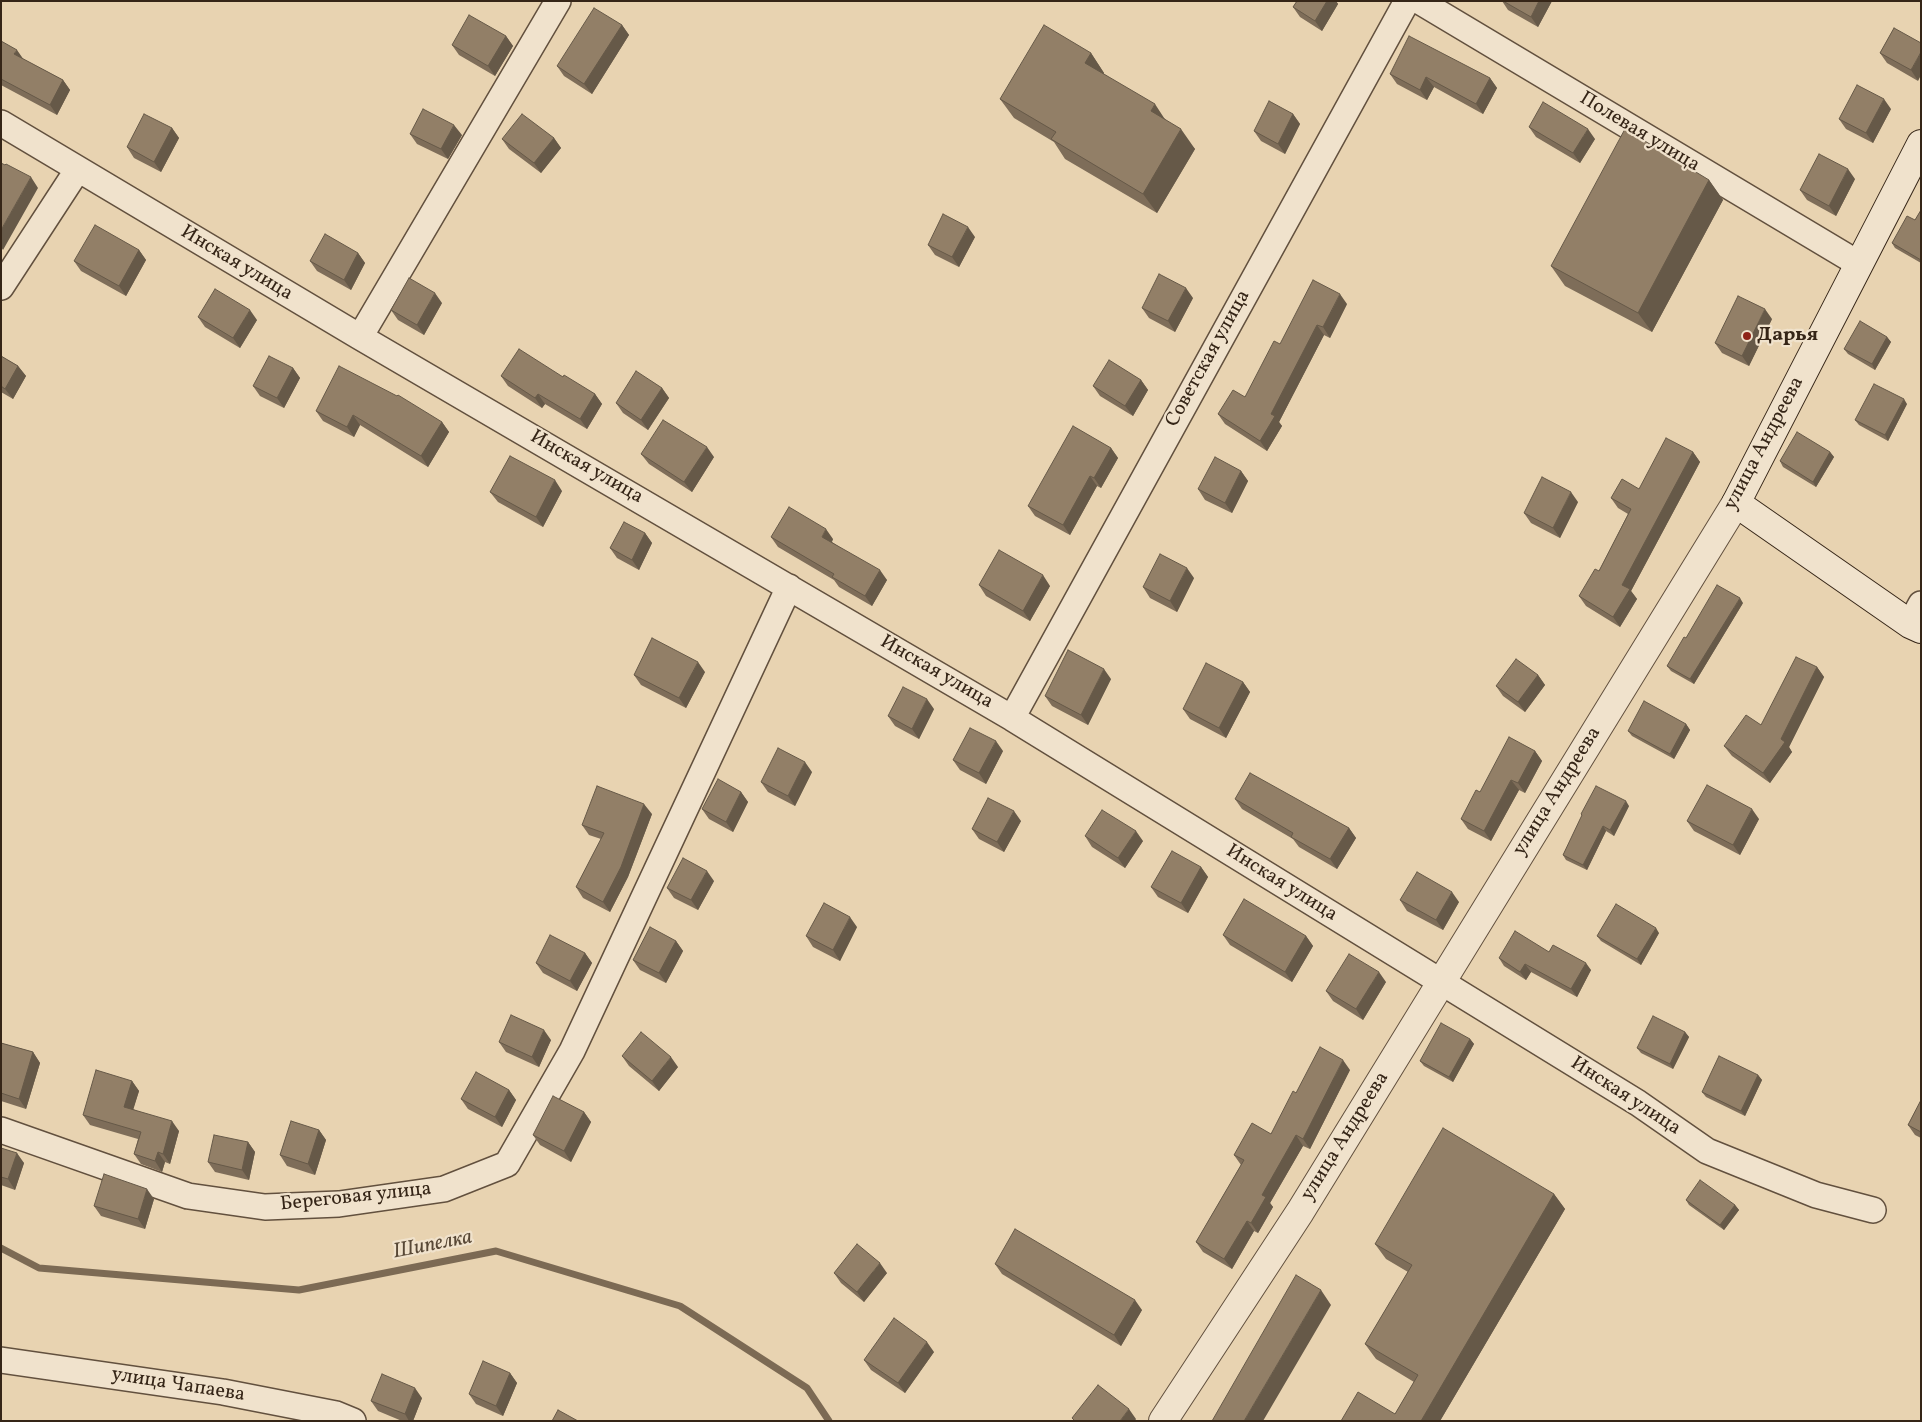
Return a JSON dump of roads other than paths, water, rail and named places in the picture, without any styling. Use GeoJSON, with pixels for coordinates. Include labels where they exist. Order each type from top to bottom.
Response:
{"type":"FeatureCollection","features":[{"type":"Feature","properties":{"kind":"street"},"geometry":{"type":"LineString","coordinates":[[360,337],[558,1]]}},
{"type":"Feature","properties":{"kind":"street","name":"Советская улица"},"geometry":{"type":"LineString","coordinates":[[1012,718],[1407,1]]}},
{"type":"Feature","properties":{"kind":"street","name":"Полевая улица"},"geometry":{"type":"LineString","coordinates":[[1419,1],[1859,264]]}},
{"type":"Feature","properties":{"kind":"street","name":"Инская улица"},"geometry":{"type":"LineString","coordinates":[[1,124],[360,337],[1012,718],[1638,1103],[1707,1151],[1816,1195],[1872,1210]]}},
{"type":"Feature","properties":{"kind":"street","name":"улица Андреева"},"geometry":{"type":"LineString","coordinates":[[1163,1421],[1300,1212],[1736,503],[1921,144]]}},
{"type":"Feature","properties":{"kind":"street"},"geometry":{"type":"LineString","coordinates":[[1,287],[78,170]]}},
{"type":"Feature","properties":{"kind":"street"},"geometry":{"type":"LineString","coordinates":[[1736,503],[1917,619]]}},
{"type":"Feature","properties":{"kind":"street","name":"Береговая улица"},"geometry":{"type":"LineString","coordinates":[[1,1130],[188,1196],[265,1208],[339,1204],[444,1189],[507,1164],[572,1051],[789,586]]}},
{"type":"Feature","properties":{"kind":"street","name":"улица Чапаева"},"geometry":{"type":"LineString","coordinates":[[1,1360],[223,1392],[336,1414],[353,1421]]}},
{"type":"Feature","properties":{"kind":"waterway","name":"Шипелка"},"geometry":{"type":"LineString","coordinates":[[1,1248],[39,1268],[299,1290],[496,1251],[680,1306],[807,1388],[829,1421]]}},
{"type":"Feature","properties":{"kind":"place","name":"Дарья"},"geometry":{"type":"Point","coordinates":[1747,336]}}]}
